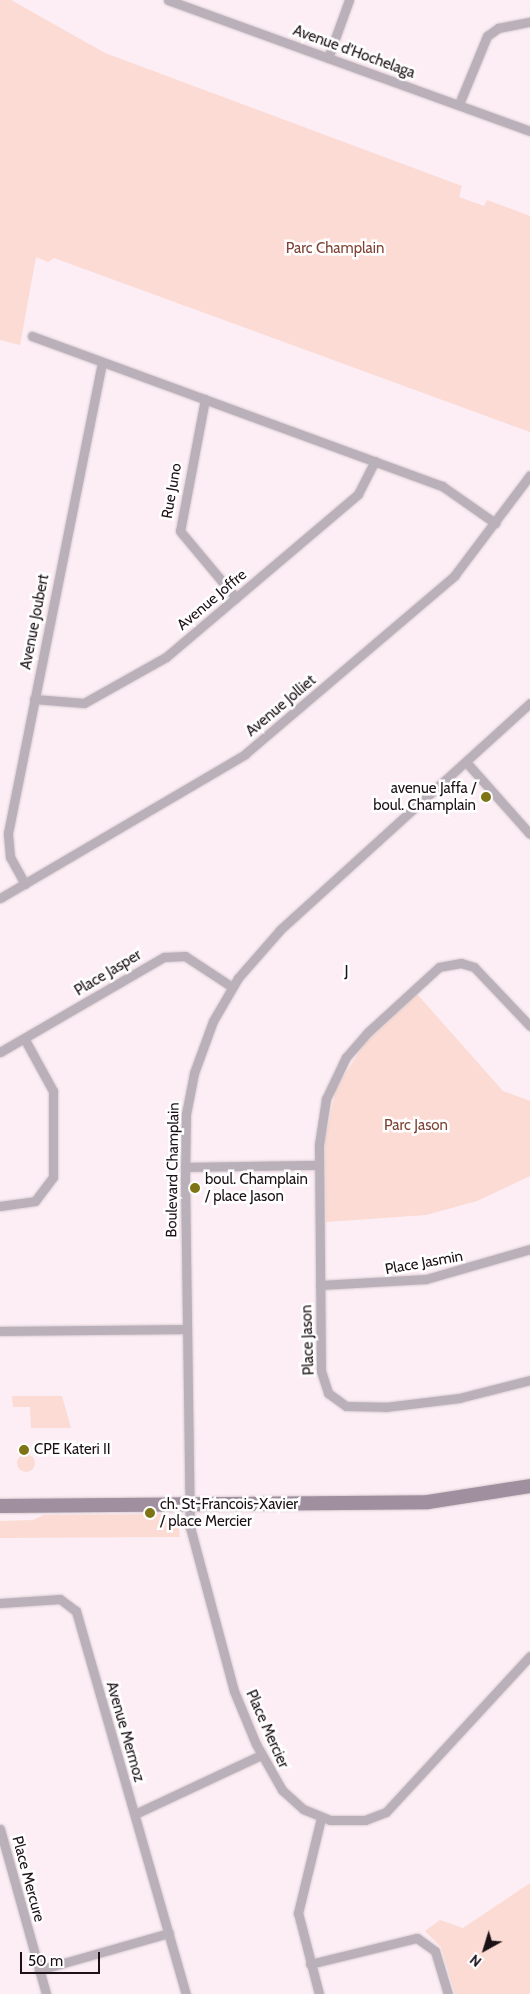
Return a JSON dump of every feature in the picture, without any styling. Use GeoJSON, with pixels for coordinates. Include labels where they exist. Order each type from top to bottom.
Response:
{"type":"FeatureCollection","features":[{"type":"Feature","properties":{"kind":"street","name":"Avenue d'Hochelaga"},"geometry":{"type":"LineString","coordinates":[[168,0],[530,131]]}},
{"type":"Feature","properties":{"kind":"street"},"geometry":{"type":"LineString","coordinates":[[328,58],[349,0]]}},
{"type":"Feature","properties":{"kind":"street"},"geometry":{"type":"LineString","coordinates":[[459,104],[487,36],[498,28],[530,22]]}},
{"type":"Feature","properties":{"kind":"street"},"geometry":{"type":"LineString","coordinates":[[32,336],[452,491],[495,523]]}},
{"type":"Feature","properties":{"kind":"street","name":"Avenue Joubert"},"geometry":{"type":"LineString","coordinates":[[25,884],[10,860],[7,840],[102,362]]}},
{"type":"Feature","properties":{"kind":"street","name":"Rue Juno"},"geometry":{"type":"LineString","coordinates":[[205,399],[180,530],[236,598]]}},
{"type":"Feature","properties":{"kind":"street","name":"Avenue Joffre"},"geometry":{"type":"LineString","coordinates":[[34,699],[72,705],[90,701],[166,657],[358,494],[375,461]]}},
{"type":"Feature","properties":{"kind":"street","name":"Avenue Jolliet"},"geometry":{"type":"LineString","coordinates":[[0,898],[245,754],[447,583],[530,475]]}},
{"type":"Feature","properties":{"kind":"street","name":"Boulevard Champlain"},"geometry":{"type":"LineString","coordinates":[[189,1505],[185,1167],[191,1083],[204,1043],[232,987],[271,939],[530,703]]}},
{"type":"Feature","properties":{"kind":"street"},"geometry":{"type":"LineString","coordinates":[[466,762],[530,834]]}},
{"type":"Feature","properties":{"kind":"street","name":"Place Jasper"},"geometry":{"type":"LineString","coordinates":[[0,1052],[164,957],[189,958],[232,987]]}},
{"type":"Feature","properties":{"kind":"street","name":"Place Jason"},"geometry":{"type":"LineString","coordinates":[[530,1026],[474,967],[461,963],[439,967],[368,1032],[340,1066],[320,1120],[319,1165],[322,1379],[340,1404],[368,1408],[422,1404],[530,1380]]}},
{"type":"Feature","properties":{"kind":"street"},"geometry":{"type":"LineString","coordinates":[[0,1206],[35,1201],[53,1177],[53,1090],[24,1038]]}},
{"type":"Feature","properties":{"kind":"street"},"geometry":{"type":"LineString","coordinates":[[185,1167],[319,1165]]}},
{"type":"Feature","properties":{"kind":"street","name":"Place Jasmin"},"geometry":{"type":"LineString","coordinates":[[320,1285],[426,1279],[530,1249]]}},
{"type":"Feature","properties":{"kind":"street"},"geometry":{"type":"LineString","coordinates":[[0,1331],[186,1329]]}},
{"type":"Feature","properties":{"kind":"street"},"geometry":{"type":"LineString","coordinates":[[0,1506],[428,1502],[530,1486]]}},
{"type":"Feature","properties":{"kind":"street","name":"Place Mercier"},"geometry":{"type":"LineString","coordinates":[[189,1505],[194,1550],[234,1691],[261,1755],[291,1800],[321,1818],[365,1820],[394,1806],[530,1656]]}},
{"type":"Feature","properties":{"kind":"street","name":"Avenue Mermoz"},"geometry":{"type":"LineString","coordinates":[[3,1602],[60,1599],[76,1611],[186,1994]]}},
{"type":"Feature","properties":{"kind":"street"},"geometry":{"type":"LineString","coordinates":[[135,1814],[261,1755]]}},
{"type":"Feature","properties":{"kind":"street"},"geometry":{"type":"LineString","coordinates":[[319,1994],[298,1913],[321,1818]]}},
{"type":"Feature","properties":{"kind":"street","name":"Place Mercure"},"geometry":{"type":"LineString","coordinates":[[0,1829],[46,1994]]}},
{"type":"Feature","properties":{"kind":"street"},"geometry":{"type":"LineString","coordinates":[[39,1970],[169,1933]]}},
{"type":"Feature","properties":{"kind":"street"},"geometry":{"type":"LineString","coordinates":[[310,1964],[417,1938],[435,1951],[448,1994]]}},
{"type":"Feature","properties":{"kind":"green space","name":"Parc Champlain"},"geometry":{"type":"Polygon","coordinates":[[[0,0],[11,0],[105,53],[462,186],[459,197],[484,206],[487,200],[530,216],[530,432],[54,258],[48,262],[36,257],[20,345],[0,340],[0,0]]]}},
{"type":"Feature","properties":{"kind":"green space","name":"Parc Jason"},"geometry":{"type":"Polygon","coordinates":[[[417,994],[503,1091],[530,1101],[530,1176],[477,1201],[426,1215],[326,1222],[325,1141],[336,1088],[365,1043],[417,994]]]}},
{"type":"Feature","properties":{"kind":"green space"},"geometry":{"type":"Polygon","coordinates":[[[12,1396],[62,1396],[71,1428],[31,1428],[30,1407],[13,1407],[12,1396]]]}},
{"type":"Feature","properties":{"kind":"green space"},"geometry":{"type":"Polygon","coordinates":[[[26,1454],[32,1457],[35,1463],[32,1469],[26,1472],[20,1469],[17,1463],[20,1457],[26,1454]]]}},
{"type":"Feature","properties":{"kind":"green space"},"geometry":{"type":"Polygon","coordinates":[[[163,1514],[178,1519],[180,1537],[0,1538],[0,1521],[33,1520],[44,1515],[163,1514]]]}},
{"type":"Feature","properties":{"kind":"green space"},"geometry":{"type":"Polygon","coordinates":[[[530,1883],[530,1994],[455,1994],[441,1947],[425,1931],[440,1920],[463,1928],[530,1883]]]}},
{"type":"Feature","properties":{"kind":"place","name":"avenue Jaffa / boul. Champlain"},"geometry":{"type":"Point","coordinates":[486,797]}},
{"type":"Feature","properties":{"kind":"place","name":"boul. Champlain / place Jason"},"geometry":{"type":"Point","coordinates":[195,1188]}},
{"type":"Feature","properties":{"kind":"place","name":"CPE Kateri II"},"geometry":{"type":"Point","coordinates":[24,1450]}},
{"type":"Feature","properties":{"kind":"place","name":"ch. St-Francois-Xavier / place Mercier"},"geometry":{"type":"Point","coordinates":[150,1513]}},
{"type":"Feature","properties":{"kind":"district","name":"J"},"geometry":{"type":"Point","coordinates":[347,971]}}]}
